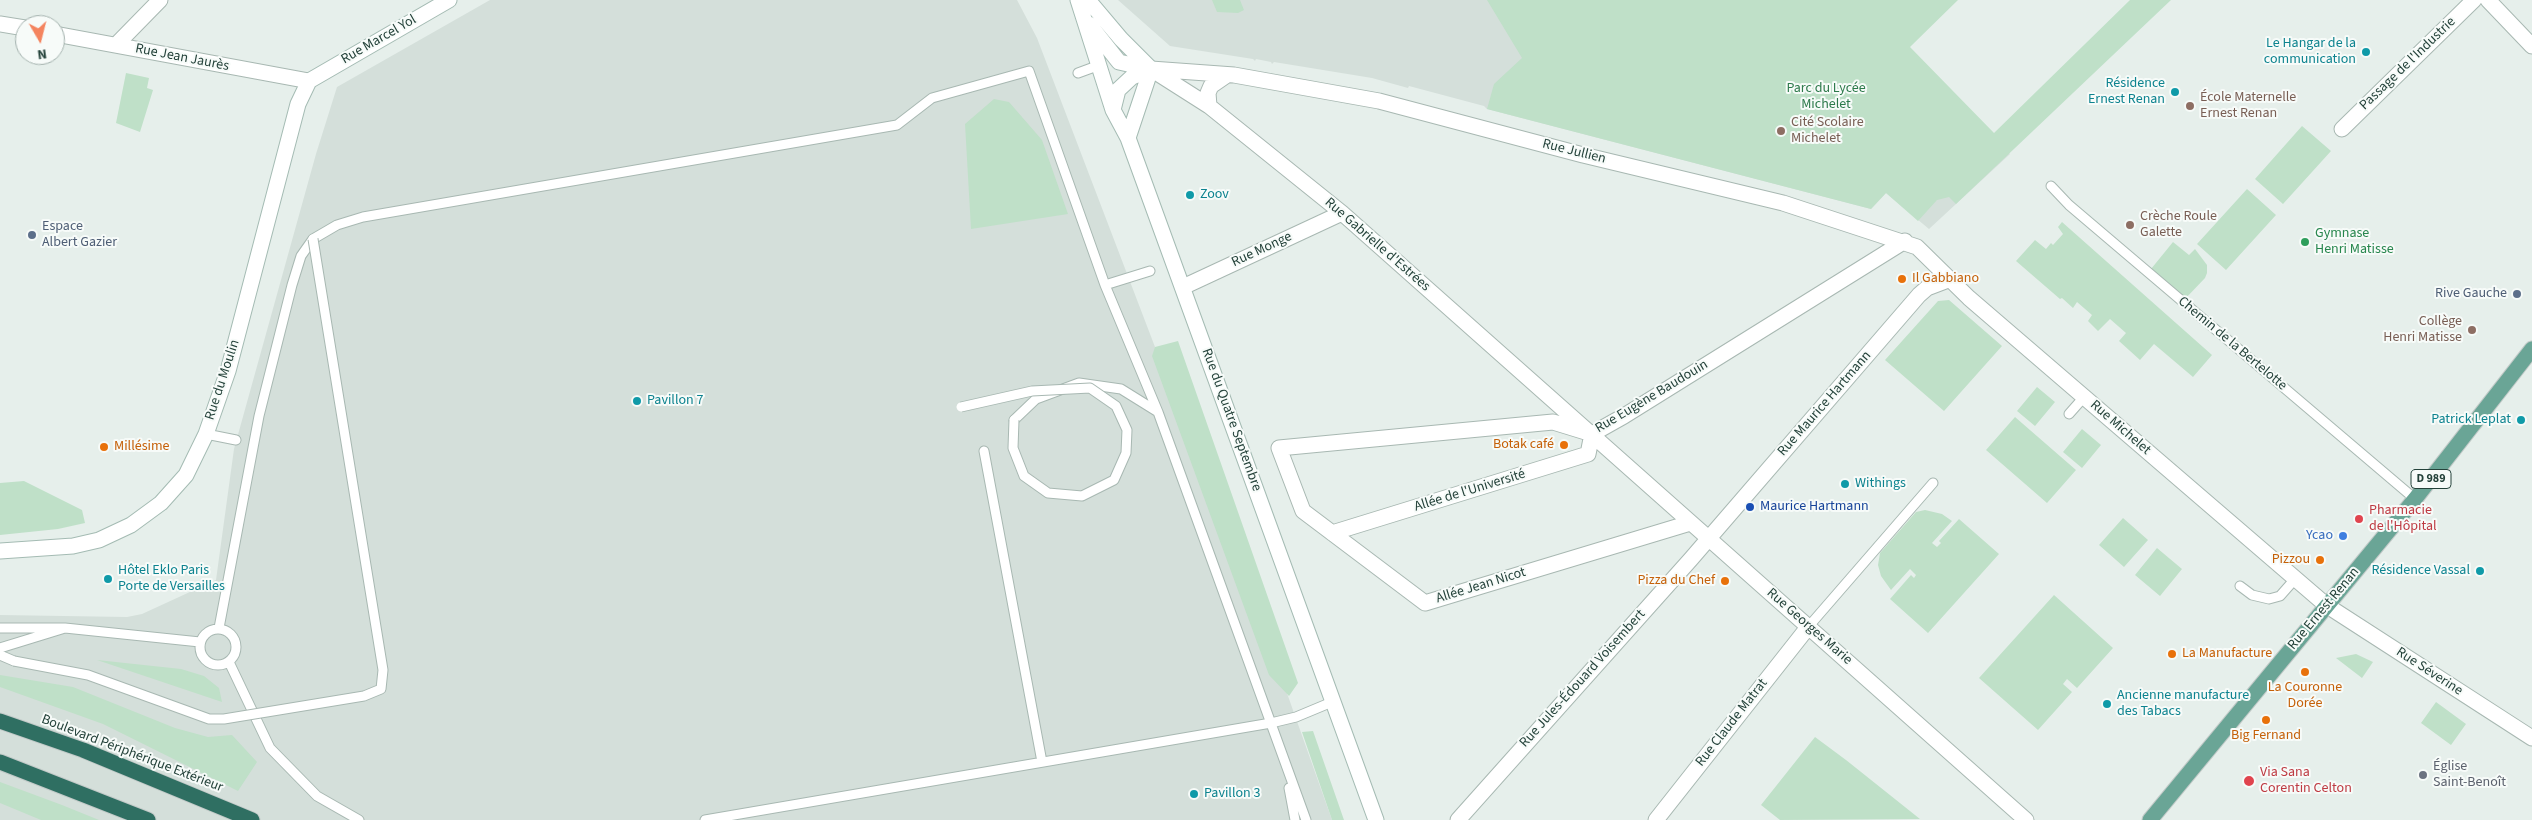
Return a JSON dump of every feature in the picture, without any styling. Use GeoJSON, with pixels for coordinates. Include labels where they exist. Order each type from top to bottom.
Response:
{"type":"FeatureCollection","features":[{"type":"Feature","properties":{"kind":"highway","name":"Boulevard Périphérique Extérieur"},"geometry":{"type":"LineString","coordinates":[[0,721],[83,750],[252,820]]}},
{"type":"Feature","properties":{"kind":"highway"},"geometry":{"type":"LineString","coordinates":[[0,762],[148,820]]}},
{"type":"Feature","properties":{"kind":"main road","name":"Rue Ernest Renan"},"geometry":{"type":"LineString","coordinates":[[2150,820],[2326,605],[2415,500],[2532,349]]}},
{"type":"Feature","properties":{"kind":"street"},"geometry":{"type":"LineString","coordinates":[[116,46],[160,0]]}},
{"type":"Feature","properties":{"kind":"street","name":"Rue Marcel Yol"},"geometry":{"type":"LineString","coordinates":[[309,81],[449,0]]}},
{"type":"Feature","properties":{"kind":"street"},"geometry":{"type":"LineString","coordinates":[[1078,0],[1086,20],[1119,62],[1151,69]]}},
{"type":"Feature","properties":{"kind":"street"},"geometry":{"type":"LineString","coordinates":[[1088,0],[1121,40],[1151,69]]}},
{"type":"Feature","properties":{"kind":"street","name":"Passage de l'Industrie"},"geometry":{"type":"LineString","coordinates":[[2342,129],[2474,0]]}},
{"type":"Feature","properties":{"kind":"street"},"geometry":{"type":"LineString","coordinates":[[2488,0],[2532,46]]}},
{"type":"Feature","properties":{"kind":"street","name":"Rue du Quatre Septembre"},"geometry":{"type":"LineString","coordinates":[[1086,20],[1097,66],[1113,110],[1128,138],[1376,820]]}},
{"type":"Feature","properties":{"kind":"street"},"geometry":{"type":"LineString","coordinates":[[0,24],[15,26]]}},
{"type":"Feature","properties":{"kind":"street","name":"Rue Jean Jaurès"},"geometry":{"type":"LineString","coordinates":[[65,36],[309,81]]}},
{"type":"Feature","properties":{"kind":"street"},"geometry":{"type":"LineString","coordinates":[[1113,110],[1118,90],[1132,77],[1151,69]]}},
{"type":"Feature","properties":{"kind":"street"},"geometry":{"type":"LineString","coordinates":[[1128,138],[1151,69]]}},
{"type":"Feature","properties":{"kind":"street","name":"Rue Jullien"},"geometry":{"type":"LineString","coordinates":[[1151,69],[1227,75],[1379,101],[1583,155],[1783,203],[1911,244]]}},
{"type":"Feature","properties":{"kind":"street","name":"Rue Gabrielle d'Estrées"},"geometry":{"type":"LineString","coordinates":[[1151,69],[1209,106],[1342,213],[1592,434]]}},
{"type":"Feature","properties":{"kind":"street"},"geometry":{"type":"LineString","coordinates":[[1209,106],[1208,93],[1211,86],[1227,75]]}},
{"type":"Feature","properties":{"kind":"street","name":"Rue du Moulin"},"geometry":{"type":"LineString","coordinates":[[0,551],[73,546],[99,540],[131,525],[161,503],[186,475],[206,434],[228,371],[298,104],[309,81]]}},
{"type":"Feature","properties":{"kind":"street","name":"Rue Monge"},"geometry":{"type":"LineString","coordinates":[[1183,287],[1342,213]]}},
{"type":"Feature","properties":{"kind":"street","name":"Rue Michelet"},"geometry":{"type":"LineString","coordinates":[[1911,244],[1948,280],[2326,605]]}},
{"type":"Feature","properties":{"kind":"street","name":"Rue Eugène Baudouin"},"geometry":{"type":"LineString","coordinates":[[1279,448],[1553,422],[1592,434],[1911,244]]}},
{"type":"Feature","properties":{"kind":"street","name":"Rue Maurice Hartmann"},"geometry":{"type":"LineString","coordinates":[[1708,539],[1919,295],[1927,288],[1948,280]]}},
{"type":"Feature","properties":{"kind":"street","name":"Rue Georges Marie"},"geometry":{"type":"LineString","coordinates":[[1592,434],[2026,820]]}},
{"type":"Feature","properties":{"kind":"street","name":"Allée de l'Université"},"geometry":{"type":"LineString","coordinates":[[1332,533],[1588,454],[1592,434]]}},
{"type":"Feature","properties":{"kind":"street","name":"Allée Jean Nicot"},"geometry":{"type":"LineString","coordinates":[[1279,448],[1303,511],[1425,603],[1690,523]]}},
{"type":"Feature","properties":{"kind":"street","name":"Rue Jules-Édouard Voisembert"},"geometry":{"type":"LineString","coordinates":[[1458,820],[1708,539]]}},
{"type":"Feature","properties":{"kind":"street","name":"Rue Séverine"},"geometry":{"type":"LineString","coordinates":[[2326,605],[2532,738]]}},
{"type":"Feature","properties":{"kind":"street","name":"Rue Claude Matrat"},"geometry":{"type":"LineString","coordinates":[[1656,820],[1809,626]]}},
{"type":"Feature","properties":{"kind":"lane"},"geometry":{"type":"LineString","coordinates":[[1078,72],[1097,66]]}},
{"type":"Feature","properties":{"kind":"lane"},"geometry":{"type":"LineString","coordinates":[[219,628],[259,416],[292,285],[301,256],[313,239],[337,225],[363,217],[897,125],[932,98],[1029,71],[1105,285],[1158,412],[1306,820]]}},
{"type":"Feature","properties":{"kind":"lane","name":"Chemin de la Bertelotte"},"geometry":{"type":"LineString","coordinates":[[2051,186],[2069,205],[2415,500]]}},
{"type":"Feature","properties":{"kind":"lane"},"geometry":{"type":"LineString","coordinates":[[0,655],[14,661],[88,675],[209,719],[224,719],[364,696],[380,688],[383,670],[313,239]]}},
{"type":"Feature","properties":{"kind":"lane"},"geometry":{"type":"LineString","coordinates":[[1105,285],[1150,270]]}},
{"type":"Feature","properties":{"kind":"lane"},"geometry":{"type":"LineString","coordinates":[[961,407],[1032,391],[1090,388],[1116,406],[1127,430],[1126,453],[1114,480],[1082,496],[1048,493],[1024,476],[1013,448],[1014,420],[1036,399],[1079,383],[1121,389],[1158,412]]}},
{"type":"Feature","properties":{"kind":"lane"},"geometry":{"type":"LineString","coordinates":[[2069,414],[2084,397]]}},
{"type":"Feature","properties":{"kind":"lane"},"geometry":{"type":"LineString","coordinates":[[206,434],[236,440]]}},
{"type":"Feature","properties":{"kind":"lane"},"geometry":{"type":"LineString","coordinates":[[984,451],[1042,762]]}},
{"type":"Feature","properties":{"kind":"lane"},"geometry":{"type":"LineString","coordinates":[[1809,626],[1933,483]]}},
{"type":"Feature","properties":{"kind":"lane"},"geometry":{"type":"LineString","coordinates":[[2240,586],[2252,595],[2268,599],[2280,596],[2295,579]]}},
{"type":"Feature","properties":{"kind":"lane"},"geometry":{"type":"LineString","coordinates":[[0,628],[65,628],[200,642]]}},
{"type":"Feature","properties":{"kind":"lane"},"geometry":{"type":"LineString","coordinates":[[0,648],[65,628]]}},
{"type":"Feature","properties":{"kind":"lane"},"geometry":{"type":"LineString","coordinates":[[219,628],[231,634],[236,645],[233,658],[229,662],[218,666],[207,662],[200,653],[200,642],[208,632],[219,628]]}},
{"type":"Feature","properties":{"kind":"lane"},"geometry":{"type":"LineString","coordinates":[[229,662],[270,748],[317,796],[359,820]]}},
{"type":"Feature","properties":{"kind":"lane"},"geometry":{"type":"LineString","coordinates":[[705,820],[736,817],[1271,723],[1296,717],[1332,702]]}},
{"type":"Feature","properties":{"kind":"lane"},"geometry":{"type":"LineString","coordinates":[[1286,766],[1295,820]]}},
{"type":"Feature","properties":{"kind":"shaded area"},"geometry":{"type":"Polygon","coordinates":[[[490,0],[1017,0],[1037,38],[1155,347],[1168,358],[1332,820],[0,820],[0,615],[127,617],[142,614],[216,580],[234,449],[316,154],[337,87],[490,0]]]}},
{"type":"Feature","properties":{"kind":"shaded area","name":"Parc du Lycée Michelet"},"geometry":{"type":"Polygon","coordinates":[[[1118,0],[1945,0],[1903,47],[2010,154],[1929,229],[1886,193],[1871,209],[1487,109],[1484,106],[1409,86],[1408,88],[1372,78],[1274,62],[1272,64],[1271,62],[1256,59],[1255,61],[1253,59],[1170,46],[1118,0]]]}},
{"type":"Feature","properties":{"kind":"green space"},"geometry":{"type":"Polygon","coordinates":[[[1212,0],[1240,0],[1244,10],[1238,13],[1217,12],[1212,0]]]}},
{"type":"Feature","properties":{"kind":"green space","name":"Parc du Lycée Michelet"},"geometry":{"type":"Polygon","coordinates":[[[1487,0],[1958,0],[1910,47],[1994,133],[2130,0],[2171,0],[1956,204],[1949,197],[1937,200],[1918,221],[1886,193],[1871,209],[1487,109],[1494,84],[1522,58],[1487,0]]]}},
{"type":"Feature","properties":{"kind":"green space"},"geometry":{"type":"Polygon","coordinates":[[[126,73],[149,78],[147,88],[153,90],[140,132],[116,123],[126,73]]]}},
{"type":"Feature","properties":{"kind":"green space"},"geometry":{"type":"Polygon","coordinates":[[[994,99],[1009,102],[1042,140],[1068,214],[971,229],[965,124],[994,99]]]}},
{"type":"Feature","properties":{"kind":"green space"},"geometry":{"type":"Polygon","coordinates":[[[2302,126],[2331,151],[2283,204],[2255,179],[2302,126]]]}},
{"type":"Feature","properties":{"kind":"green space"},"geometry":{"type":"Polygon","coordinates":[[[2247,189],[2276,215],[2226,270],[2197,244],[2247,189]]]}},
{"type":"Feature","properties":{"kind":"green space"},"geometry":{"type":"Polygon","coordinates":[[[2062,222],[2212,355],[2193,377],[2154,344],[2140,360],[2119,341],[2126,333],[2110,319],[2098,331],[2088,321],[2092,315],[2077,302],[2073,308],[2016,261],[2035,240],[2046,249],[2051,243],[2053,245],[2063,234],[2058,227],[2062,222]]]}},
{"type":"Feature","properties":{"kind":"green space"},"geometry":{"type":"Polygon","coordinates":[[[2173,242],[2189,255],[2195,249],[2207,265],[2205,278],[2185,299],[2151,269],[2173,242]]]}},
{"type":"Feature","properties":{"kind":"green space"},"geometry":{"type":"Polygon","coordinates":[[[1949,300],[2002,346],[1944,411],[1885,360],[1938,301],[1949,300]]]}},
{"type":"Feature","properties":{"kind":"green space"},"geometry":{"type":"Polygon","coordinates":[[[1178,341],[1298,683],[1289,696],[1269,675],[1152,356],[1155,347],[1178,341]]]}},
{"type":"Feature","properties":{"kind":"green space"},"geometry":{"type":"Polygon","coordinates":[[[2037,387],[2055,402],[2035,426],[2017,411],[2037,387]]]}},
{"type":"Feature","properties":{"kind":"green space"},"geometry":{"type":"Polygon","coordinates":[[[2015,417],[2076,470],[2047,503],[1986,450],[2015,417]]]}},
{"type":"Feature","properties":{"kind":"green space"},"geometry":{"type":"Polygon","coordinates":[[[2082,429],[2101,445],[2082,468],[2063,452],[2082,429]]]}},
{"type":"Feature","properties":{"kind":"green space"},"geometry":{"type":"Polygon","coordinates":[[[24,481],[82,510],[85,523],[58,529],[0,535],[0,483],[24,481]]]}},
{"type":"Feature","properties":{"kind":"green space"},"geometry":{"type":"Polygon","coordinates":[[[1925,510],[1942,514],[1952,521],[1932,543],[1937,547],[1941,543],[1939,541],[1959,519],[1999,554],[1928,633],[1890,599],[1911,575],[1914,578],[1916,575],[1910,569],[1891,590],[1881,576],[1878,565],[1880,553],[1916,512],[1925,510]]]}},
{"type":"Feature","properties":{"kind":"green space"},"geometry":{"type":"Polygon","coordinates":[[[2123,518],[2148,540],[2124,567],[2099,545],[2123,518]]]}},
{"type":"Feature","properties":{"kind":"green space"},"geometry":{"type":"Polygon","coordinates":[[[2157,548],[2182,569],[2160,596],[2135,575],[2157,548]]]}},
{"type":"Feature","properties":{"kind":"green space"},"geometry":{"type":"Polygon","coordinates":[[[2054,595],[2113,648],[2077,688],[2067,679],[2063,684],[2072,692],[2038,730],[1979,678],[2054,595]]]}},
{"type":"Feature","properties":{"kind":"green space"},"geometry":{"type":"Polygon","coordinates":[[[2356,654],[2373,662],[2362,678],[2336,658],[2356,654]]]}},
{"type":"Feature","properties":{"kind":"green space"},"geometry":{"type":"Polygon","coordinates":[[[97,660],[181,669],[204,676],[219,688],[222,702],[97,660]]]}},
{"type":"Feature","properties":{"kind":"green space"},"geometry":{"type":"Polygon","coordinates":[[[0,675],[73,687],[175,728],[208,737],[232,735],[257,762],[238,791],[103,724],[0,687],[0,675]]]}},
{"type":"Feature","properties":{"kind":"green space"},"geometry":{"type":"Polygon","coordinates":[[[2436,702],[2466,724],[2451,745],[2421,723],[2436,702]]]}},
{"type":"Feature","properties":{"kind":"green space"},"geometry":{"type":"Polygon","coordinates":[[[1313,731],[1344,820],[1332,820],[1302,732],[1313,731]]]}},
{"type":"Feature","properties":{"kind":"green space"},"geometry":{"type":"Polygon","coordinates":[[[1815,737],[1920,819],[1780,820],[1761,805],[1815,737]]]}},
{"type":"Feature","properties":{"kind":"green space"},"geometry":{"type":"Polygon","coordinates":[[[0,782],[99,820],[41,820],[0,803],[0,782]]]}},
{"type":"Feature","properties":{"kind":"place","name":"Le Hangar de la communication"},"geometry":{"type":"Point","coordinates":[2366,52]}},
{"type":"Feature","properties":{"kind":"place","name":"Résidence Ernest Renan"},"geometry":{"type":"Point","coordinates":[2175,92]}},
{"type":"Feature","properties":{"kind":"place","name":"École Maternelle Ernest Renan"},"geometry":{"type":"Point","coordinates":[2190,106]}},
{"type":"Feature","properties":{"kind":"place","name":"Cité Scolaire Michelet"},"geometry":{"type":"Point","coordinates":[1781,131]}},
{"type":"Feature","properties":{"kind":"place","name":"Zoov"},"geometry":{"type":"Point","coordinates":[1190,195]}},
{"type":"Feature","properties":{"kind":"place","name":"Crèche Roule Galette"},"geometry":{"type":"Point","coordinates":[2130,225]}},
{"type":"Feature","properties":{"kind":"place","name":"Espace Albert Gazier"},"geometry":{"type":"Point","coordinates":[32,235]}},
{"type":"Feature","properties":{"kind":"place","name":"Gymnase Henri Matisse"},"geometry":{"type":"Point","coordinates":[2305,242]}},
{"type":"Feature","properties":{"kind":"place","name":"Il Gabbiano"},"geometry":{"type":"Point","coordinates":[1902,279]}},
{"type":"Feature","properties":{"kind":"place","name":"Rive Gauche"},"geometry":{"type":"Point","coordinates":[2517,294]}},
{"type":"Feature","properties":{"kind":"place","name":"Collège Henri Matisse"},"geometry":{"type":"Point","coordinates":[2472,330]}},
{"type":"Feature","properties":{"kind":"place","name":"Pavillon 7"},"geometry":{"type":"Point","coordinates":[637,401]}},
{"type":"Feature","properties":{"kind":"place","name":"Patrick Leplat"},"geometry":{"type":"Point","coordinates":[2521,420]}},
{"type":"Feature","properties":{"kind":"place","name":"Botak café"},"geometry":{"type":"Point","coordinates":[1564,445]}},
{"type":"Feature","properties":{"kind":"place","name":"Millésime"},"geometry":{"type":"Point","coordinates":[104,447]}},
{"type":"Feature","properties":{"kind":"place","name":"Withings"},"geometry":{"type":"Point","coordinates":[1845,484]}},
{"type":"Feature","properties":{"kind":"place","name":"Maurice Hartmann"},"geometry":{"type":"Point","coordinates":[1750,507]}},
{"type":"Feature","properties":{"kind":"place","name":"Pharmacie de l'Hôpital"},"geometry":{"type":"Point","coordinates":[2359,519]}},
{"type":"Feature","properties":{"kind":"place","name":"Ycao"},"geometry":{"type":"Point","coordinates":[2343,536]}},
{"type":"Feature","properties":{"kind":"place","name":"Pizzou"},"geometry":{"type":"Point","coordinates":[2320,560]}},
{"type":"Feature","properties":{"kind":"place","name":"Résidence Vassal"},"geometry":{"type":"Point","coordinates":[2480,571]}},
{"type":"Feature","properties":{"kind":"place","name":"Hôtel Eklo Paris Porte de Versailles"},"geometry":{"type":"Point","coordinates":[108,579]}},
{"type":"Feature","properties":{"kind":"place","name":"Pizza du Chef"},"geometry":{"type":"Point","coordinates":[1725,581]}},
{"type":"Feature","properties":{"kind":"place","name":"La Manufacture"},"geometry":{"type":"Point","coordinates":[2172,654]}},
{"type":"Feature","properties":{"kind":"place","name":"La Couronne Dorée"},"geometry":{"type":"Point","coordinates":[2305,672]}},
{"type":"Feature","properties":{"kind":"place","name":"Ancienne manufacture des Tabacs"},"geometry":{"type":"Point","coordinates":[2107,704]}},
{"type":"Feature","properties":{"kind":"place","name":"Big Fernand"},"geometry":{"type":"Point","coordinates":[2266,720]}},
{"type":"Feature","properties":{"kind":"place","name":"Église Saint-Benoît"},"geometry":{"type":"Point","coordinates":[2423,775]}},
{"type":"Feature","properties":{"kind":"place","name":"Via Sana Corentin Celton"},"geometry":{"type":"Point","coordinates":[2249,781]}},
{"type":"Feature","properties":{"kind":"place","name":"Pavillon 3"},"geometry":{"type":"Point","coordinates":[1194,794]}}]}
